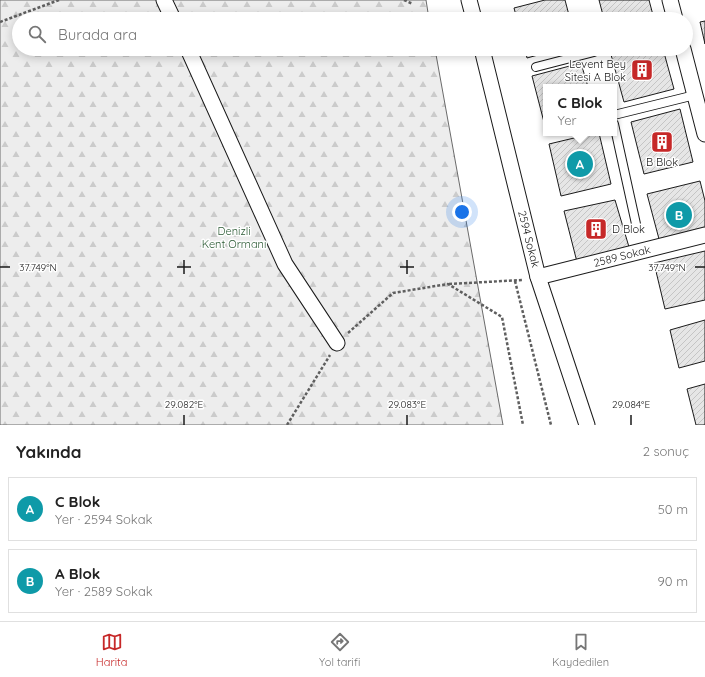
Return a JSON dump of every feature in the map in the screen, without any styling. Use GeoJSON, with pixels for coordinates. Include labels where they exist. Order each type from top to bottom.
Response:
{"type":"FeatureCollection","features":[{"type":"Feature","properties":{"kind":"street"},"geometry":{"type":"LineString","coordinates":[[164,0],[170,12]]}},
{"type":"Feature","properties":{"kind":"street"},"geometry":{"type":"LineString","coordinates":[[469,0],[472,12]]}},
{"type":"Feature","properties":{"kind":"street"},"geometry":{"type":"LineString","coordinates":[[670,0],[673,12]]}},
{"type":"Feature","properties":{"kind":"street"},"geometry":{"type":"LineString","coordinates":[[191,56],[285,264],[337,343]]}},
{"type":"Feature","properties":{"kind":"street","name":"2594 Sokak"},"geometry":{"type":"LineString","coordinates":[[484,56],[538,277],[587,425]]}},
{"type":"Feature","properties":{"kind":"street"},"geometry":{"type":"LineString","coordinates":[[685,56],[705,134]]}},
{"type":"Feature","properties":{"kind":"street","name":"2589 Sokak"},"geometry":{"type":"LineString","coordinates":[[538,277],[705,235]]}},
{"type":"Feature","properties":{"kind":"lane"},"geometry":{"type":"LineString","coordinates":[[536,67],[579,56]]}},
{"type":"Feature","properties":{"kind":"lane"},"geometry":{"type":"LineString","coordinates":[[617,115],[695,95]]}},
{"type":"Feature","properties":{"kind":"lane"},"geometry":{"type":"LineString","coordinates":[[617,136],[636,224]]}},
{"type":"Feature","properties":{"kind":"path"},"geometry":{"type":"LineString","coordinates":[[27,12],[59,0]]}},
{"type":"Feature","properties":{"kind":"path"},"geometry":{"type":"LineString","coordinates":[[404,0],[413,4]]}},
{"type":"Feature","properties":{"kind":"path"},"geometry":{"type":"LineString","coordinates":[[0,22],[12,18]]}},
{"type":"Feature","properties":{"kind":"path"},"geometry":{"type":"LineString","coordinates":[[287,425],[337,343],[393,293],[448,284],[514,281],[538,277]]}},
{"type":"Feature","properties":{"kind":"path"},"geometry":{"type":"LineString","coordinates":[[514,281],[551,425]]}},
{"type":"Feature","properties":{"kind":"path"},"geometry":{"type":"LineString","coordinates":[[448,284],[502,318],[523,425]]}},
{"type":"Feature","properties":{"kind":"green space","name":"Denizli Kent Ormanı"},"geometry":{"type":"Polygon","coordinates":[[[0,0],[426,0],[428,12],[12,12],[12,56],[436,56],[503,425],[0,425],[0,0]]]}},
{"type":"Feature","properties":{"kind":"building"},"geometry":{"type":"Polygon","coordinates":[[[545,0],[565,0],[568,12],[515,12],[514,8],[545,0]]]}},
{"type":"Feature","properties":{"kind":"building"},"geometry":{"type":"Polygon","coordinates":[[[599,0],[649,0],[652,12],[602,12],[599,0]]]}},
{"type":"Feature","properties":{"kind":"building"},"geometry":{"type":"Polygon","coordinates":[[[705,21],[705,44],[700,22],[705,21]]]}},
{"type":"Feature","properties":{"kind":"building","name":"Levent Bey Sitesi A Blok"},"geometry":{"type":"Polygon","coordinates":[[[611,56],[665,56],[674,89],[624,102],[611,56]]]}},
{"type":"Feature","properties":{"kind":"building"},"geometry":{"type":"Polygon","coordinates":[[[581,63],[587,84],[543,84],[543,118],[532,76],[581,63]]]}},
{"type":"Feature","properties":{"kind":"building","name":"B Blok"},"geometry":{"type":"Polygon","coordinates":[[[680,109],[693,162],[644,174],[631,122],[680,109]]]}},
{"type":"Feature","properties":{"kind":"building"},"geometry":{"type":"Polygon","coordinates":[[[582,136],[600,136],[611,184],[561,196],[549,144],[582,136]]]}},
{"type":"Feature","properties":{"kind":"building"},"geometry":{"type":"Polygon","coordinates":[[[700,181],[705,201],[705,228],[659,239],[647,194],[700,181]]]}},
{"type":"Feature","properties":{"kind":"building","name":"D Blok"},"geometry":{"type":"Polygon","coordinates":[[[615,200],[629,247],[577,262],[564,211],[615,200]]]}},
{"type":"Feature","properties":{"kind":"building"},"geometry":{"type":"Polygon","coordinates":[[[705,251],[705,300],[665,309],[654,263],[705,251]]]}},
{"type":"Feature","properties":{"kind":"building"},"geometry":{"type":"Polygon","coordinates":[[[705,320],[705,361],[679,368],[670,330],[705,320]]]}},
{"type":"Feature","properties":{"kind":"building"},"geometry":{"type":"Polygon","coordinates":[[[705,384],[705,425],[696,425],[687,389],[705,384]]]}},
{"type":"Feature","properties":{"kind":"place","name":"Levent Bey Sitesi A Blok"},"geometry":{"type":"Point","coordinates":[642,70]}},
{"type":"Feature","properties":{"kind":"place","name":"B Blok"},"geometry":{"type":"Point","coordinates":[662,142]}},
{"type":"Feature","properties":{"kind":"place","name":"C Blok"},"geometry":{"type":"Point","coordinates":[580,164]}},
{"type":"Feature","properties":{"kind":"place","name":"A Blok"},"geometry":{"type":"Point","coordinates":[679,215]}},
{"type":"Feature","properties":{"kind":"place","name":"D Blok"},"geometry":{"type":"Point","coordinates":[596,229]}}]}
